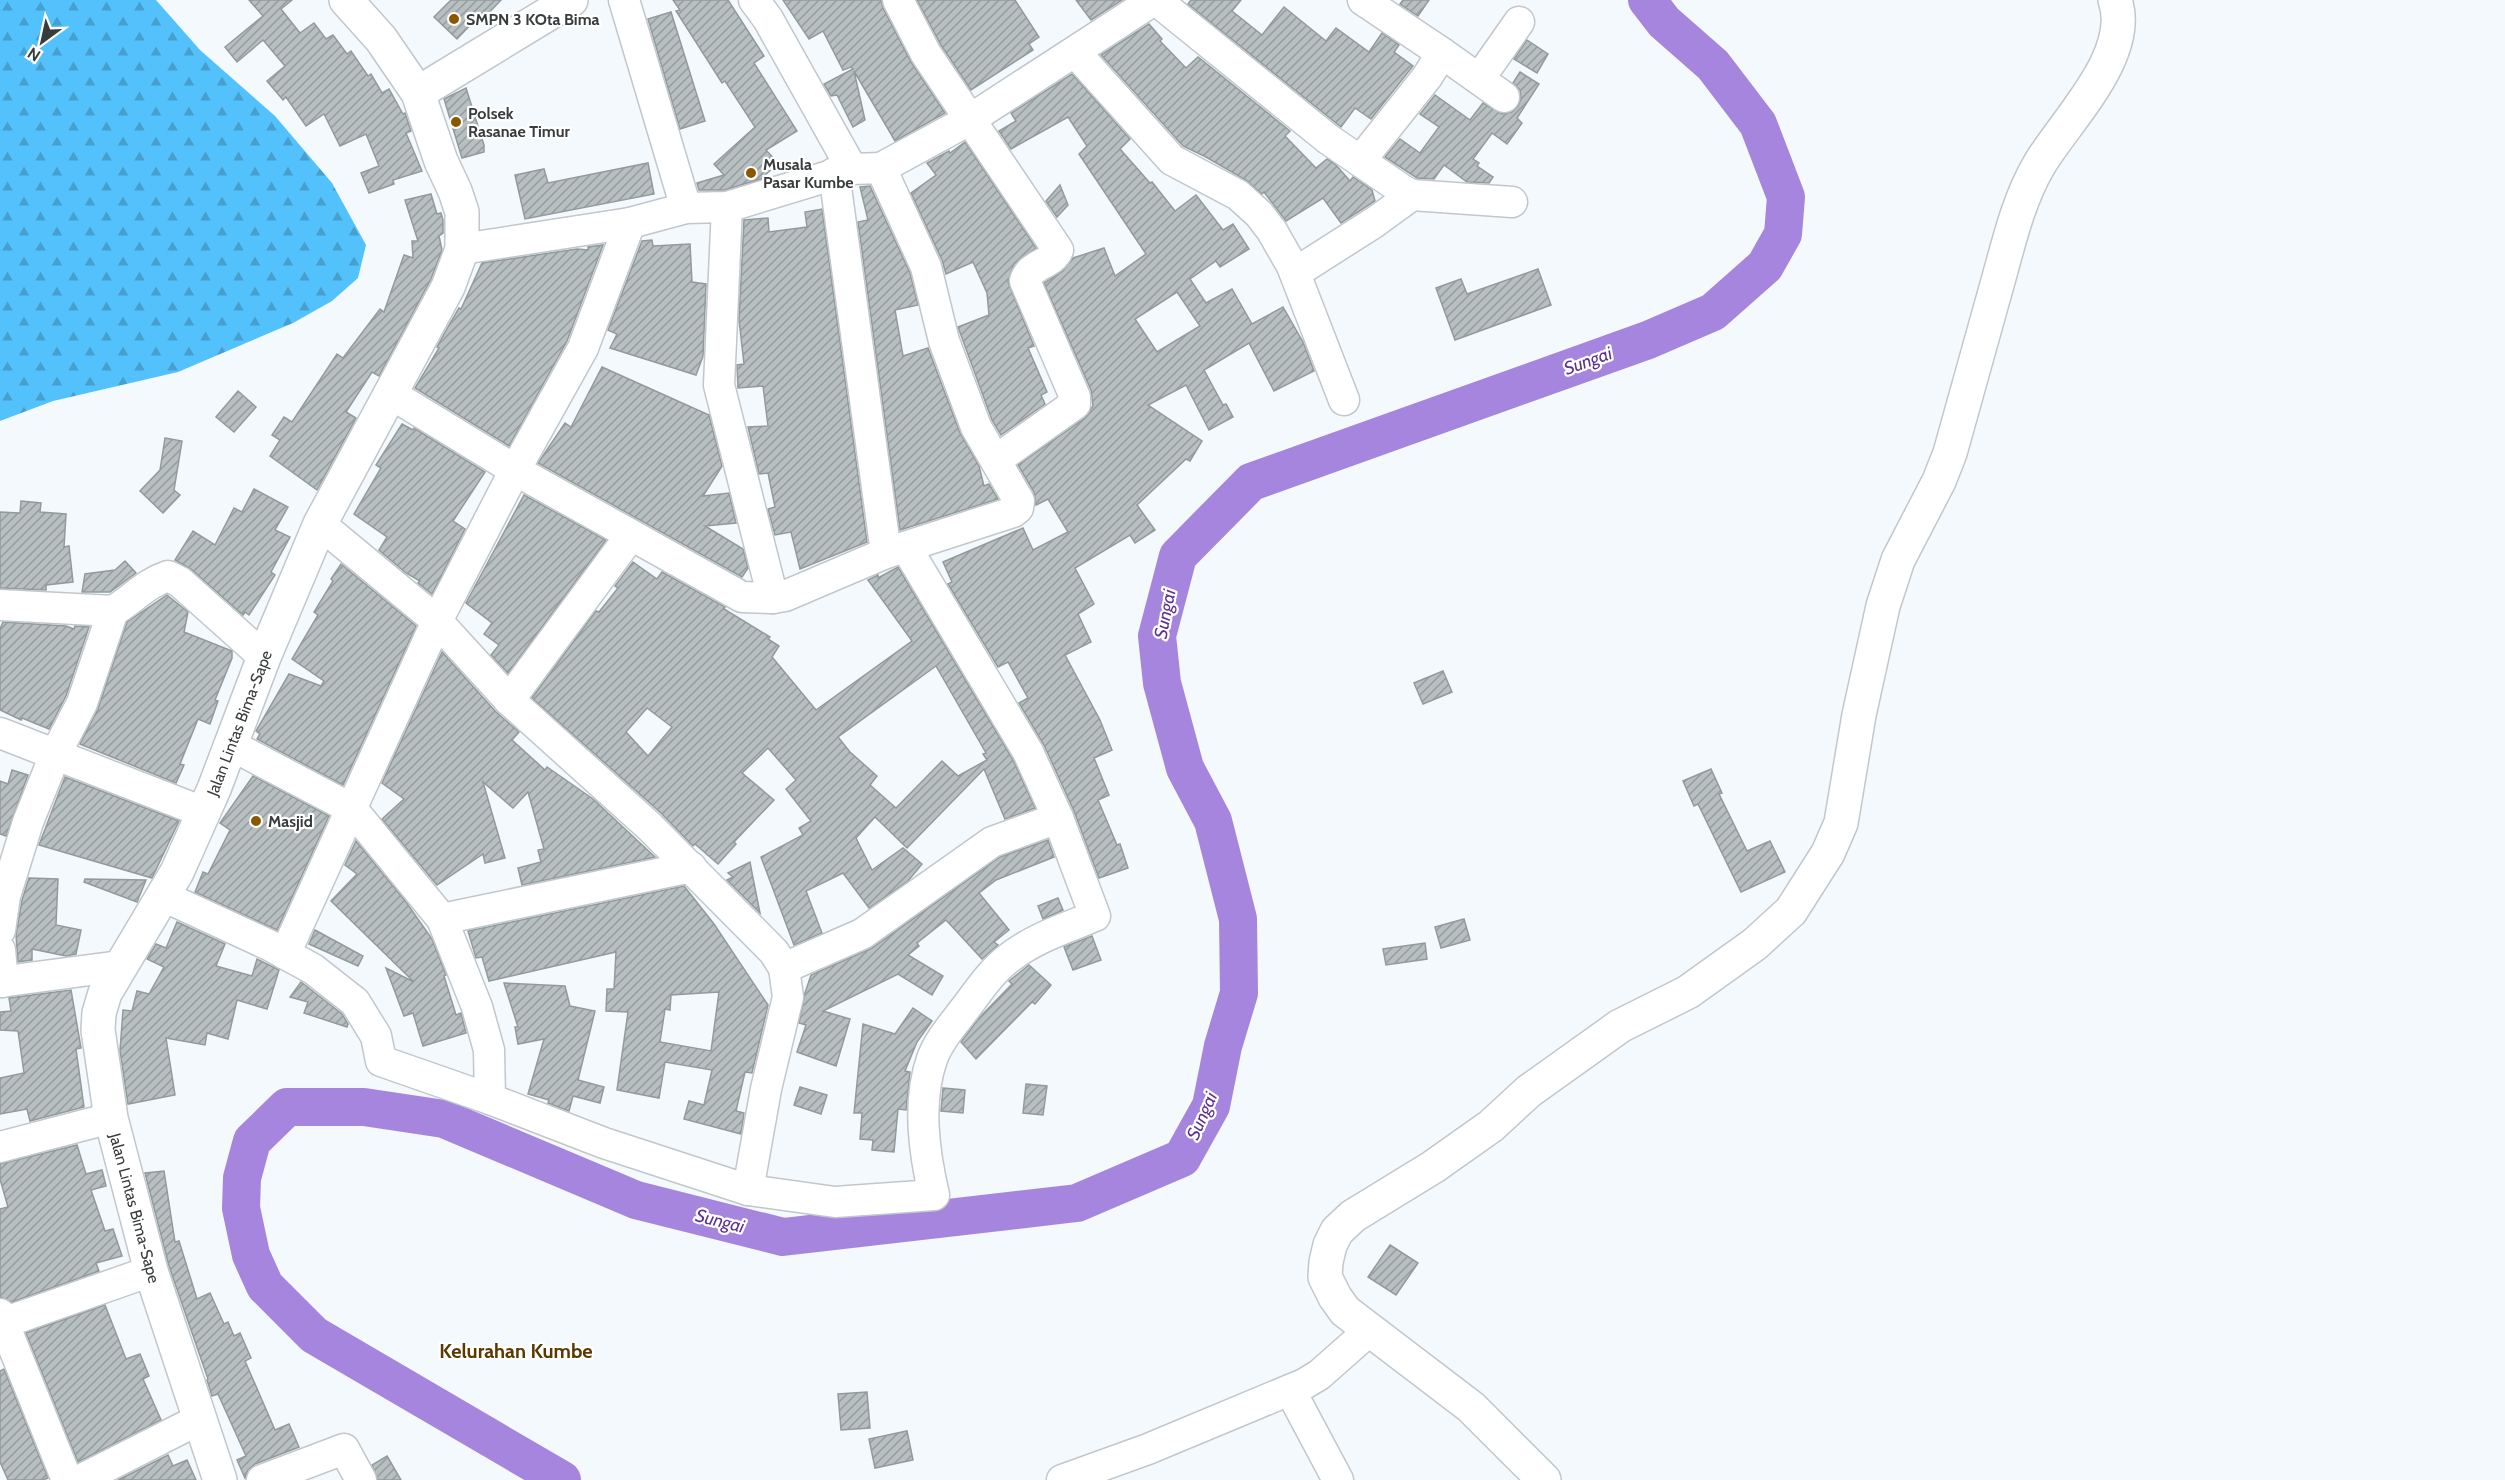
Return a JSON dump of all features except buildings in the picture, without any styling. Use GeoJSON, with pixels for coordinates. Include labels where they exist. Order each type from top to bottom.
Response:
{"type":"FeatureCollection","features":[{"type":"Feature","properties":{"kind":"highway","name":"Jalan Lintas Bima-Sape"},"geometry":{"type":"LineString","coordinates":[[220,1480],[198,1420],[151,1271],[111,1118],[98,1030],[99,1013],[105,993],[177,872],[320,524],[448,287],[462,249],[462,212],[441,161],[418,93],[381,39],[346,0]]}},
{"type":"Feature","properties":{"kind":"highway"},"geometry":{"type":"LineString","coordinates":[[418,93],[571,0]]}},
{"type":"Feature","properties":{"kind":"highway"},"geometry":{"type":"LineString","coordinates":[[1544,1480],[1471,1407],[1345,1311],[1325,1277],[1330,1245],[1337,1231],[1353,1216],[1433,1167],[1491,1126],[1529,1091],[1620,1026],[1688,992],[1755,944],[1791,911],[1828,853],[1841,823],[1859,715],[1883,606],[1898,560],[1939,481],[1950,453],[2012,233],[2029,183],[2103,69],[2117,38],[2118,8],[2115,0]]}},
{"type":"Feature","properties":{"kind":"street"},"geometry":{"type":"LineString","coordinates":[[624,0],[686,208]]}},
{"type":"Feature","properties":{"kind":"street"},"geometry":{"type":"LineString","coordinates":[[391,394],[515,470],[742,597],[773,598],[835,576],[896,550],[1013,512],[1018,508],[1019,501],[976,427],[944,341],[926,267],[856,170],[768,19],[754,0]]}},
{"type":"Feature","properties":{"kind":"street"},"geometry":{"type":"LineString","coordinates":[[898,0],[926,54],[1058,250],[1056,255],[1029,271],[1025,281],[1075,397],[1075,404],[996,460]]}},
{"type":"Feature","properties":{"kind":"street"},"geometry":{"type":"LineString","coordinates":[[462,249],[630,223],[686,208],[727,207],[856,170],[969,120],[1155,0],[1249,76],[1360,160],[1412,195],[1512,202]]}},
{"type":"Feature","properties":{"kind":"street"},"geometry":{"type":"LineString","coordinates":[[1363,0],[1504,96]]}},
{"type":"Feature","properties":{"kind":"street"},"geometry":{"type":"LineString","coordinates":[[1479,80],[1519,22]]}},
{"type":"Feature","properties":{"kind":"street"},"geometry":{"type":"LineString","coordinates":[[1076,52],[1172,160],[1238,195],[1259,214],[1281,244],[1295,273],[1344,400]]}},
{"type":"Feature","properties":{"kind":"street"},"geometry":{"type":"LineString","coordinates":[[1360,160],[1427,77],[1442,53]]}},
{"type":"Feature","properties":{"kind":"street"},"geometry":{"type":"LineString","coordinates":[[163,897],[313,969],[355,1002],[375,1036],[381,1061],[490,1099],[604,1143],[748,1190],[835,1202],[934,1195],[925,1155],[927,1079],[933,1058],[944,1037],[1008,958],[1040,938],[1095,916],[1058,818],[1028,752],[896,550],[856,170]]}},
{"type":"Feature","properties":{"kind":"street"},"geometry":{"type":"LineString","coordinates":[[1295,273],[1375,222],[1412,195]]}},
{"type":"Feature","properties":{"kind":"street"},"geometry":{"type":"LineString","coordinates":[[727,207],[719,385],[773,598]]}},
{"type":"Feature","properties":{"kind":"street"},"geometry":{"type":"LineString","coordinates":[[285,954],[437,621],[515,470],[584,348],[630,223]]}},
{"type":"Feature","properties":{"kind":"street"},"geometry":{"type":"LineString","coordinates":[[320,524],[437,621],[509,700],[649,826],[774,952],[784,969],[788,997],[766,1089],[748,1190]]}},
{"type":"Feature","properties":{"kind":"street"},"geometry":{"type":"LineString","coordinates":[[509,700],[630,535]]}},
{"type":"Feature","properties":{"kind":"street"},"geometry":{"type":"LineString","coordinates":[[2,610],[113,611],[157,579],[168,576],[180,582],[264,657]]}},
{"type":"Feature","properties":{"kind":"street"},"geometry":{"type":"LineString","coordinates":[[0,930],[5,896],[28,822],[55,755],[82,703],[113,611]]}},
{"type":"Feature","properties":{"kind":"street"},"geometry":{"type":"LineString","coordinates":[[0,733],[203,812]]}},
{"type":"Feature","properties":{"kind":"street"},"geometry":{"type":"LineString","coordinates":[[231,745],[352,809],[442,920],[477,1007],[489,1050],[490,1099]]}},
{"type":"Feature","properties":{"kind":"street"},"geometry":{"type":"LineString","coordinates":[[784,969],[862,934],[992,842],[1058,818]]}},
{"type":"Feature","properties":{"kind":"street"},"geometry":{"type":"LineString","coordinates":[[442,920],[691,867]]}},
{"type":"Feature","properties":{"kind":"street"},"geometry":{"type":"LineString","coordinates":[[0,950],[1,982],[120,966]]}},
{"type":"Feature","properties":{"kind":"street"},"geometry":{"type":"LineString","coordinates":[[0,1147],[111,1118]]}},
{"type":"Feature","properties":{"kind":"street"},"geometry":{"type":"LineString","coordinates":[[67,1480],[1,1320],[151,1271]]}},
{"type":"Feature","properties":{"kind":"street"},"geometry":{"type":"LineString","coordinates":[[1062,1480],[1148,1449],[1290,1390],[1319,1375],[1370,1330]]}},
{"type":"Feature","properties":{"kind":"street"},"geometry":{"type":"LineString","coordinates":[[1290,1390],[1338,1480]]}},
{"type":"Feature","properties":{"kind":"street"},"geometry":{"type":"LineString","coordinates":[[80,1480],[198,1420]]}},
{"type":"Feature","properties":{"kind":"street"},"geometry":{"type":"LineString","coordinates":[[262,1480],[344,1449],[361,1480]]}},
{"type":"Feature","properties":{"kind":"green space"},"geometry":{"type":"Polygon","coordinates":[[[0,0],[156,0],[200,50],[275,116],[332,183],[366,245],[358,278],[332,301],[293,323],[178,372],[53,401],[0,421],[0,0]]]}},
{"type":"Feature","properties":{"kind":"waterway","name":"Sungai"},"geometry":{"type":"LineString","coordinates":[[562,1480],[314,1335],[265,1286],[251,1255],[241,1208],[242,1178],[252,1141],[287,1107],[364,1107],[444,1119],[636,1200],[783,1237],[1077,1203],[1182,1158],[1211,1106],[1223,1046],[1239,993],[1238,919],[1213,821],[1185,768],[1162,683],[1157,636],[1178,556],[1251,482],[1648,340],[1713,312],[1765,266],[1783,234],[1786,197],[1758,124],[1713,65],[1664,22],[1647,0]]}},
{"type":"Feature","properties":{"kind":"place","name":"SMPN 3 KOta Bima"},"geometry":{"type":"Point","coordinates":[454,19]}},
{"type":"Feature","properties":{"kind":"place","name":"Polsek Rasanae Timur"},"geometry":{"type":"Point","coordinates":[456,122]}},
{"type":"Feature","properties":{"kind":"place","name":"Musala Pasar Kumbe"},"geometry":{"type":"Point","coordinates":[751,173]}},
{"type":"Feature","properties":{"kind":"place","name":"Masjid"},"geometry":{"type":"Point","coordinates":[256,821]}},
{"type":"Feature","properties":{"kind":"district","name":"Kelurahan Kumbe"},"geometry":{"type":"Point","coordinates":[516,1351]}}]}
